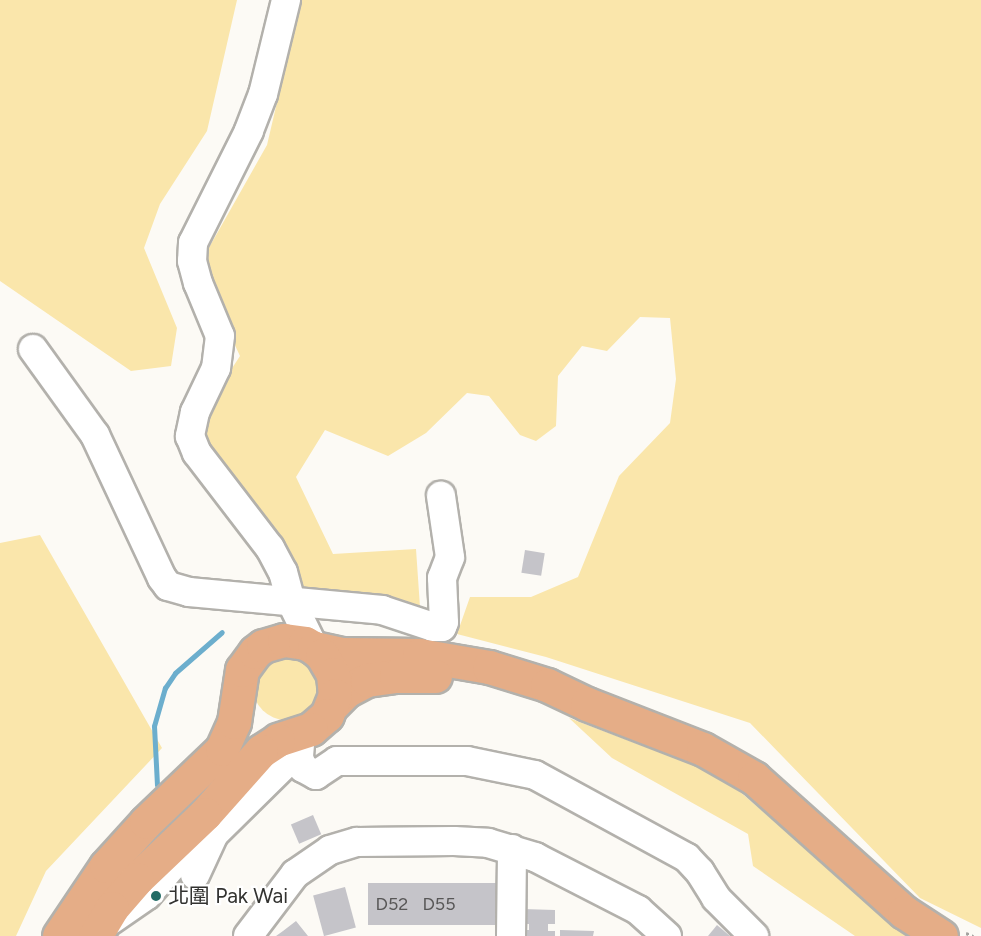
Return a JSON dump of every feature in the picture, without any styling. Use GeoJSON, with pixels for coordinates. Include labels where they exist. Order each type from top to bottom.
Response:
{"type":"FeatureCollection","features":[{"type":"Feature","properties":{"kind":"main road"},"geometry":{"type":"LineString","coordinates":[[59,936],[106,866],[146,822],[222,749],[232,728],[242,670],[255,652],[263,646],[284,640],[305,643],[314,648],[322,655],[333,674],[335,695],[332,705]]}},
{"type":"Feature","properties":{"kind":"main road"},"geometry":{"type":"LineString","coordinates":[[314,648],[342,654],[419,655],[468,663],[527,678],[587,704],[650,727],[741,769],[765,787],[904,912],[941,936]]}},
{"type":"Feature","properties":{"kind":"main road"},"geometry":{"type":"LineString","coordinates":[[97,932],[137,879],[195,823],[261,751],[297,742],[320,723],[332,705],[356,683],[379,677],[417,675],[474,679],[587,704]]}},
{"type":"Feature","properties":{"kind":"main road"},"geometry":{"type":"LineString","coordinates":[[239,691],[246,712],[252,720],[270,732],[297,742]]}},
{"type":"Feature","properties":{"kind":"street"},"geometry":{"type":"LineString","coordinates":[[286,0],[263,94],[249,131],[193,243],[192,261],[198,283],[220,336],[216,368],[195,412],[190,436],[197,453],[270,548],[283,572],[291,601],[314,648]]}},
{"type":"Feature","properties":{"kind":"street"},"geometry":{"type":"LineString","coordinates":[[33,349],[95,435],[162,578],[168,586],[189,592],[382,610],[433,627],[442,627],[444,622],[442,578],[450,557],[441,496]]}},
{"type":"Feature","properties":{"kind":"street"},"geometry":{"type":"LineString","coordinates":[[255,652],[291,601]]}},
{"type":"Feature","properties":{"kind":"street"},"geometry":{"type":"LineString","coordinates":[[195,875],[214,834],[288,761],[297,742]]}},
{"type":"Feature","properties":{"kind":"street"},"geometry":{"type":"LineString","coordinates":[[297,742],[303,768],[316,775],[337,761],[467,761],[535,775],[687,858],[700,872],[716,898],[754,936]]}},
{"type":"Feature","properties":{"kind":"street"},"geometry":{"type":"LineString","coordinates":[[248,936],[295,874],[317,856],[343,846],[371,842],[471,841],[512,849],[622,901],[652,921],[667,936]]}},
{"type":"Feature","properties":{"kind":"street"},"geometry":{"type":"LineString","coordinates":[[511,936],[512,849]]}},
{"type":"Feature","properties":{"kind":"shaded area"},"geometry":{"type":"Polygon","coordinates":[[[0,0],[237,0],[207,131],[160,204],[144,248],[177,328],[171,366],[131,371],[0,281],[0,0]]]}},
{"type":"Feature","properties":{"kind":"shaded area"},"geometry":{"type":"Polygon","coordinates":[[[301,0],[981,0],[981,928],[920,898],[750,723],[546,657],[457,634],[470,597],[531,597],[578,577],[619,476],[670,423],[676,379],[670,318],[640,317],[607,351],[582,346],[558,376],[556,426],[536,441],[520,435],[489,396],[467,393],[426,433],[388,456],[325,430],[296,477],[333,554],[416,549],[420,607],[309,590],[294,579],[262,511],[193,428],[240,356],[198,267],[267,145],[301,0]]]}},
{"type":"Feature","properties":{"kind":"shaded area"},"geometry":{"type":"Polygon","coordinates":[[[40,535],[162,748],[46,871],[16,936],[0,936],[0,543],[40,535]]]}},
{"type":"Feature","properties":{"kind":"shaded area"},"geometry":{"type":"Polygon","coordinates":[[[292,654],[310,663],[317,674],[319,687],[317,700],[310,711],[299,718],[280,720],[262,711],[255,700],[253,681],[262,663],[273,656],[292,654]]]}},
{"type":"Feature","properties":{"kind":"shaded area"},"geometry":{"type":"Polygon","coordinates":[[[569,718],[696,766],[731,784],[907,936],[855,936],[753,866],[748,834],[612,758],[569,718]]]}},
{"type":"Feature","properties":{"kind":"building"},"geometry":{"type":"Polygon","coordinates":[[[525,550],[545,553],[541,576],[521,573],[525,550]]]}},
{"type":"Feature","properties":{"kind":"building"},"geometry":{"type":"Polygon","coordinates":[[[313,815],[321,834],[299,844],[291,824],[313,815]]]}},
{"type":"Feature","properties":{"kind":"building"},"geometry":{"type":"Polygon","coordinates":[[[368,883],[496,883],[496,925],[368,925],[368,883]]]}},
{"type":"Feature","properties":{"kind":"building"},"geometry":{"type":"Polygon","coordinates":[[[345,887],[356,928],[324,936],[313,896],[345,887]]]}},
{"type":"Feature","properties":{"kind":"building"},"geometry":{"type":"Polygon","coordinates":[[[522,909],[555,910],[555,924],[548,924],[548,931],[555,931],[555,936],[522,936],[522,930],[529,930],[529,924],[522,924],[522,909]]]}},
{"type":"Feature","properties":{"kind":"building"},"geometry":{"type":"Polygon","coordinates":[[[296,921],[308,936],[276,936],[283,931],[296,921]]]}},
{"type":"Feature","properties":{"kind":"building"},"geometry":{"type":"Polygon","coordinates":[[[717,925],[730,936],[708,936],[717,925]]]}},
{"type":"Feature","properties":{"kind":"building"},"geometry":{"type":"Polygon","coordinates":[[[560,930],[594,931],[593,936],[560,936],[560,930]]]}},
{"type":"Feature","properties":{"kind":"waterway"},"geometry":{"type":"LineString","coordinates":[[157,785],[154,726],[165,688],[175,673],[222,632]]}},
{"type":"Feature","properties":{"kind":"place","name":"北圍 Pak Wai"},"geometry":{"type":"Point","coordinates":[156,896]}}]}
